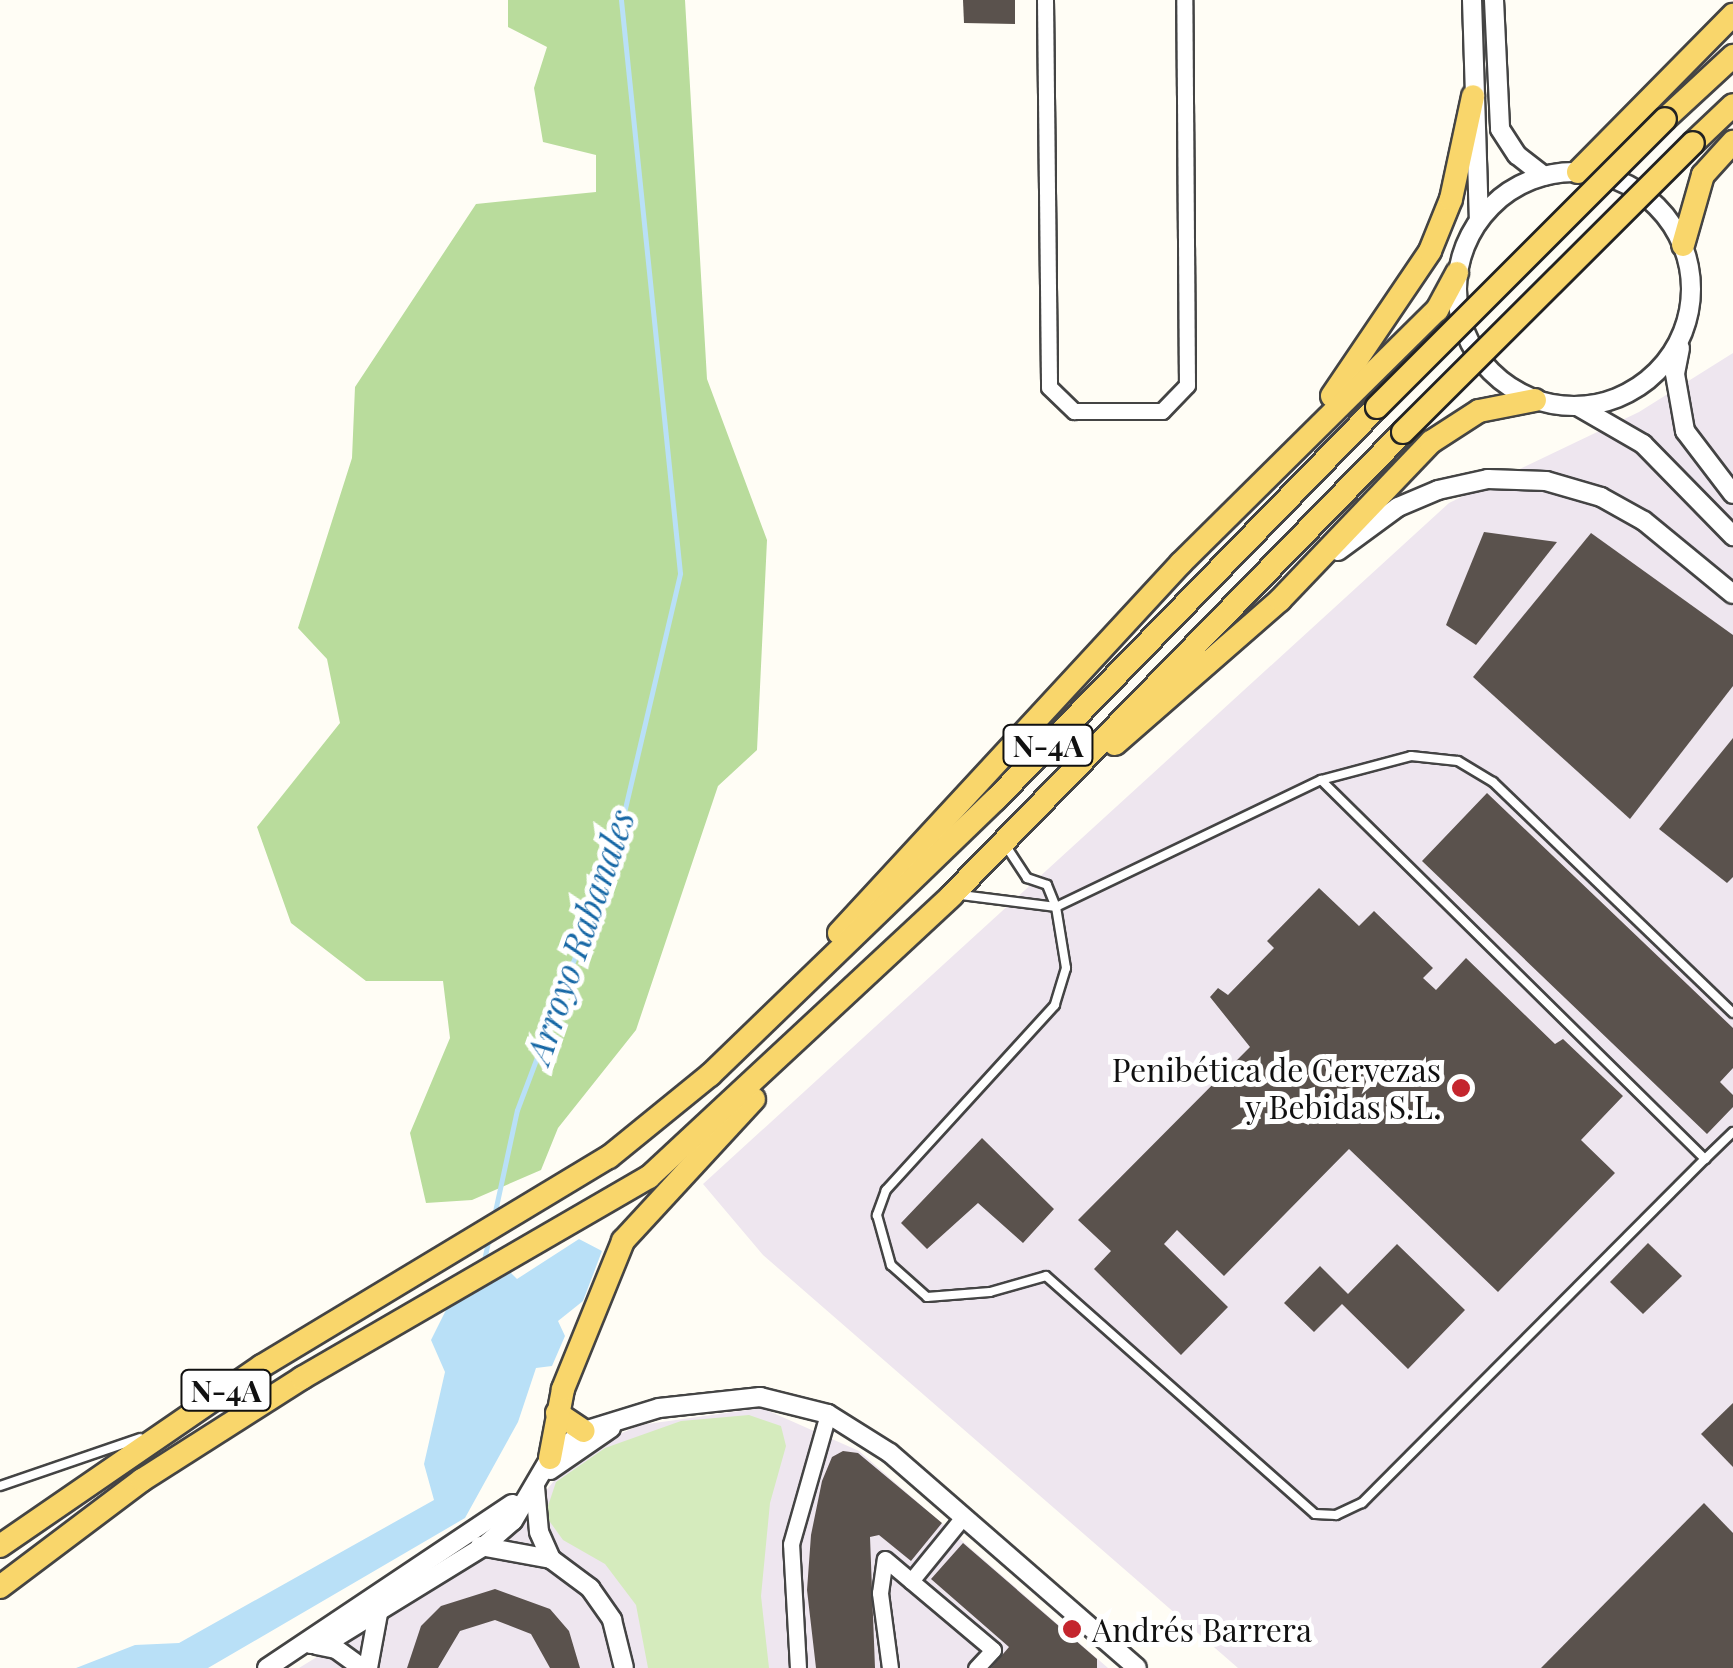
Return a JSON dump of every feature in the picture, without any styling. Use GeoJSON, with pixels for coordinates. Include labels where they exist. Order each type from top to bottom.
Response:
{"type":"FeatureCollection","features":[{"type":"Feature","properties":{"kind":"main road"},"geometry":{"type":"LineString","coordinates":[[1578,172],[1733,14]]}},
{"type":"Feature","properties":{"kind":"main road","name":"N-4A"},"geometry":{"type":"LineString","coordinates":[[0,1546],[168,1428],[544,1200],[710,1075],[995,800],[1377,407],[1733,56]]}},
{"type":"Feature","properties":{"kind":"main road"},"geometry":{"type":"LineString","coordinates":[[1182,564],[1347,380],[1394,312],[1451,199],[1473,96]]}},
{"type":"Feature","properties":{"kind":"main road","name":"N-4A"},"geometry":{"type":"LineString","coordinates":[[0,1587],[142,1480],[458,1286],[649,1177],[816,1029],[952,896],[1403,432],[1733,106]]}},
{"type":"Feature","properties":{"kind":"main road"},"geometry":{"type":"LineString","coordinates":[[1683,245],[1703,175],[1733,142]]}},
{"type":"Feature","properties":{"kind":"main road"},"geometry":{"type":"LineString","coordinates":[[710,1075],[899,862],[1182,564],[1437,310],[1457,272]]}},
{"type":"Feature","properties":{"kind":"main road"},"geometry":{"type":"LineString","coordinates":[[1004,842],[1280,600],[1431,442],[1479,411],[1535,400]]}},
{"type":"Feature","properties":{"kind":"main road"},"geometry":{"type":"LineString","coordinates":[[550,1458],[557,1413],[624,1240],[816,1029]]}},
{"type":"Feature","properties":{"kind":"main road"},"geometry":{"type":"LineString","coordinates":[[557,1413],[584,1431]]}},
{"type":"Feature","properties":{"kind":"street"},"geometry":{"type":"LineString","coordinates":[[1045,0],[1048,387],[1074,411],[1092,411],[1162,410],[1187,385],[1184,0]]}},
{"type":"Feature","properties":{"kind":"street"},"geometry":{"type":"LineString","coordinates":[[1472,0],[1473,96],[1482,164],[1479,219],[1457,272],[1458,313],[1473,350],[1500,380],[1535,400],[1579,406],[1613,400],[1644,384],[1668,359],[1685,328]]}},
{"type":"Feature","properties":{"kind":"street"},"geometry":{"type":"LineString","coordinates":[[1494,0],[1500,128],[1517,156],[1544,176]]}},
{"type":"Feature","properties":{"kind":"street"},"geometry":{"type":"LineString","coordinates":[[1479,219],[1508,192],[1544,176],[1578,172],[1641,193],[1683,245],[1690,272],[1685,328],[1674,374],[1685,431],[1733,494]]}},
{"type":"Feature","properties":{"kind":"street"},"geometry":{"type":"LineString","coordinates":[[1579,406],[1642,444],[1733,536]]}},
{"type":"Feature","properties":{"kind":"street"},"geometry":{"type":"LineString","coordinates":[[1280,600],[1398,507],[1488,479],[1546,481],[1601,497],[1644,522],[1733,594]]}},
{"type":"Feature","properties":{"kind":"street"},"geometry":{"type":"LineString","coordinates":[[267,1668],[377,1611],[484,1546],[514,1520],[550,1458],[584,1431],[623,1418],[708,1400],[760,1397],[828,1414],[890,1453],[1137,1668]]}},
{"type":"Feature","properties":{"kind":"street"},"geometry":{"type":"LineString","coordinates":[[798,1668],[790,1544],[828,1414]]}},
{"type":"Feature","properties":{"kind":"street"},"geometry":{"type":"LineString","coordinates":[[311,1644],[336,1650],[365,1668],[377,1611],[392,1590],[459,1544],[534,1481],[623,1418]]}},
{"type":"Feature","properties":{"kind":"street"},"geometry":{"type":"LineString","coordinates":[[534,1481],[539,1532],[551,1559]]}},
{"type":"Feature","properties":{"kind":"street"},"geometry":{"type":"LineString","coordinates":[[910,1581],[962,1517]]}},
{"type":"Feature","properties":{"kind":"street"},"geometry":{"type":"LineString","coordinates":[[311,1644],[378,1588],[459,1544],[551,1559],[590,1588],[612,1620],[624,1668]]}},
{"type":"Feature","properties":{"kind":"street"},"geometry":{"type":"LineString","coordinates":[[890,1668],[880,1593],[885,1559],[993,1650],[976,1668]]}},
{"type":"Feature","properties":{"kind":"lane"},"geometry":{"type":"LineString","coordinates":[[952,896],[982,894],[1056,907],[1321,780],[1411,756],[1458,760],[1493,782],[1733,1013]]}},
{"type":"Feature","properties":{"kind":"lane"},"geometry":{"type":"LineString","coordinates":[[1321,780],[1705,1159]]}},
{"type":"Feature","properties":{"kind":"lane"},"geometry":{"type":"LineString","coordinates":[[1004,842],[1027,878],[1047,885],[1056,907],[1066,968],[1056,1006],[886,1190],[878,1215],[892,1265],[927,1297],[990,1292],[1046,1276],[1316,1514],[1336,1515],[1362,1503],[1733,1132]]}},
{"type":"Feature","properties":{"kind":"lane"},"geometry":{"type":"LineString","coordinates":[[0,1486],[168,1428]]}},
{"type":"Feature","properties":{"kind":"shaded area"},"geometry":{"type":"Polygon","coordinates":[[[1733,353],[1733,1668],[1238,1668],[763,1255],[703,1184],[1449,503],[1639,412],[1733,353]]]}},
{"type":"Feature","properties":{"kind":"shaded area"},"geometry":{"type":"Polygon","coordinates":[[[762,1408],[859,1451],[1108,1668],[299,1668],[502,1543],[559,1475],[591,1447],[640,1425],[762,1408]]]}},
{"type":"Feature","properties":{"kind":"green space"},"geometry":{"type":"Polygon","coordinates":[[[508,0],[685,0],[707,379],[767,540],[757,750],[718,786],[636,1030],[558,1128],[541,1170],[472,1200],[426,1203],[410,1133],[450,1038],[443,981],[366,981],[291,923],[257,827],[340,723],[327,659],[298,628],[352,458],[355,387],[476,204],[596,192],[596,155],[543,142],[534,88],[547,47],[508,27],[508,0]]]}},
{"type":"Feature","properties":{"kind":"green space"},"geometry":{"type":"Polygon","coordinates":[[[749,1415],[781,1426],[786,1446],[770,1503],[761,1596],[769,1668],[648,1668],[636,1605],[605,1564],[563,1540],[545,1515],[556,1482],[605,1448],[681,1421],[749,1415]]]}},
{"type":"Feature","properties":{"kind":"water"},"geometry":{"type":"Polygon","coordinates":[[[579,1239],[602,1251],[583,1301],[558,1321],[565,1336],[552,1366],[536,1368],[518,1422],[465,1518],[208,1668],[76,1668],[135,1645],[179,1643],[434,1500],[424,1464],[445,1372],[431,1340],[447,1308],[509,1271],[517,1279],[579,1239]]]}},
{"type":"Feature","properties":{"kind":"building"},"geometry":{"type":"Polygon","coordinates":[[[963,0],[1015,0],[1015,24],[964,23],[963,0]]]}},
{"type":"Feature","properties":{"kind":"building"},"geometry":{"type":"Polygon","coordinates":[[[1484,532],[1557,542],[1476,645],[1446,625],[1484,532]]]}},
{"type":"Feature","properties":{"kind":"building"},"geometry":{"type":"Polygon","coordinates":[[[1591,533],[1733,635],[1733,686],[1630,819],[1473,677],[1591,533]]]}},
{"type":"Feature","properties":{"kind":"building"},"geometry":{"type":"Polygon","coordinates":[[[1733,738],[1733,877],[1727,883],[1659,829],[1733,738]]]}},
{"type":"Feature","properties":{"kind":"building"},"geometry":{"type":"Polygon","coordinates":[[[1487,793],[1733,1028],[1733,1068],[1720,1082],[1733,1095],[1733,1107],[1707,1134],[1422,861],[1487,793]]]}},
{"type":"Feature","properties":{"kind":"building","name":"Penibética de Cervezas y Bebidas S.L."},"geometry":{"type":"Polygon","coordinates":[[[1319,888],[1359,926],[1374,911],[1433,968],[1423,978],[1436,990],[1466,958],[1555,1044],[1563,1039],[1623,1096],[1581,1140],[1615,1173],[1498,1292],[1349,1149],[1224,1276],[1177,1230],[1164,1244],[1228,1307],[1181,1355],[1094,1269],[1111,1251],[1078,1220],[1250,1047],[1210,997],[1218,988],[1228,995],[1274,948],[1267,941],[1319,888]]]}},
{"type":"Feature","properties":{"kind":"building"},"geometry":{"type":"Polygon","coordinates":[[[982,1138],[1054,1209],[1023,1243],[978,1203],[927,1249],[901,1223],[982,1138]]]}},
{"type":"Feature","properties":{"kind":"building"},"geometry":{"type":"Polygon","coordinates":[[[1648,1243],[1682,1276],[1643,1314],[1610,1282],[1648,1243]]]}},
{"type":"Feature","properties":{"kind":"building"},"geometry":{"type":"Polygon","coordinates":[[[1397,1244],[1465,1310],[1408,1369],[1342,1304],[1314,1332],[1284,1303],[1320,1266],[1348,1294],[1397,1244]]]}},
{"type":"Feature","properties":{"kind":"building"},"geometry":{"type":"Polygon","coordinates":[[[1733,1403],[1733,1467],[1701,1434],[1733,1403]]]}},
{"type":"Feature","properties":{"kind":"building"},"geometry":{"type":"Polygon","coordinates":[[[843,1451],[858,1453],[942,1523],[911,1561],[879,1535],[870,1537],[875,1668],[816,1668],[807,1590],[811,1535],[822,1481],[832,1457],[843,1451]]]}},
{"type":"Feature","properties":{"kind":"building"},"geometry":{"type":"Polygon","coordinates":[[[1704,1503],[1733,1533],[1733,1668],[1541,1668],[1704,1503]]]}},
{"type":"Feature","properties":{"kind":"building"},"geometry":{"type":"Polygon","coordinates":[[[963,1543],[1097,1659],[1097,1668],[991,1668],[1009,1647],[931,1579],[963,1543]]]}},
{"type":"Feature","properties":{"kind":"building"},"geometry":{"type":"Polygon","coordinates":[[[495,1589],[550,1609],[569,1631],[580,1668],[550,1668],[531,1634],[495,1620],[460,1631],[438,1668],[407,1668],[421,1626],[441,1606],[495,1589]]]}},
{"type":"Feature","properties":{"kind":"waterway","name":"Arroyo Rabanales"},"geometry":{"type":"LineString","coordinates":[[494,1216],[517,1110],[615,851],[680,573],[621,0]]}},
{"type":"Feature","properties":{"kind":"waterway","name":"Arroyo Rabanales"},"geometry":{"type":"LineString","coordinates":[[483,1265],[489,1237]]}},
{"type":"Feature","properties":{"kind":"place","name":"Penibética de Cervezas y Bebidas S.L."},"geometry":{"type":"Point","coordinates":[1461,1088]}},
{"type":"Feature","properties":{"kind":"place","name":"Andrés Barrera"},"geometry":{"type":"Point","coordinates":[1072,1629]}}]}
